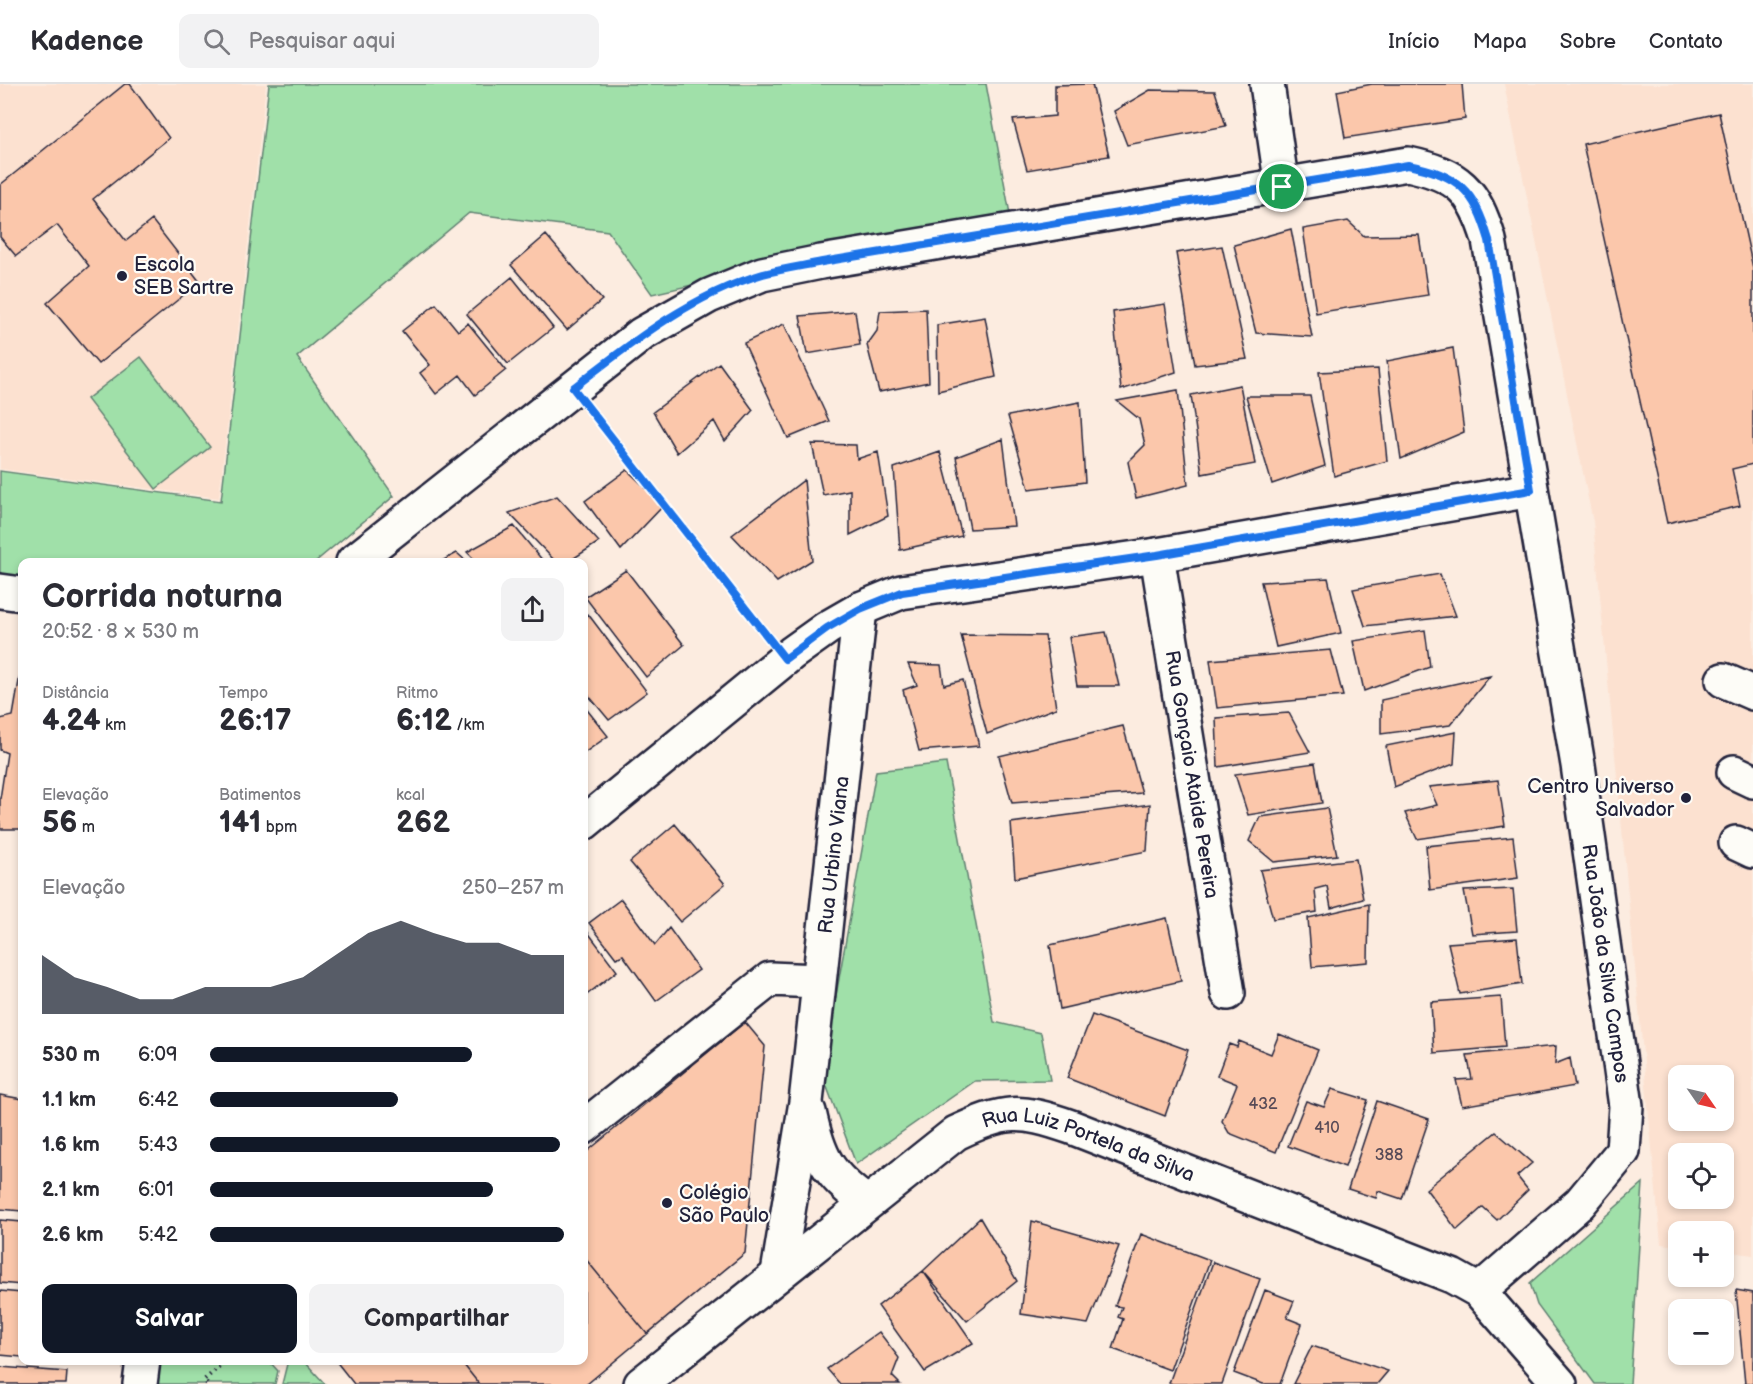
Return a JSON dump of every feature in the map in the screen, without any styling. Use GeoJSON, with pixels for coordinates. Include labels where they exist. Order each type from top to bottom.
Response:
{"type":"FeatureCollection","features":[{"type":"Feature","properties":{"kind":"street"},"geometry":{"type":"LineString","coordinates":[[1267,84],[1282,187]]}},
{"type":"Feature","properties":{"kind":"street","name":"Rua João da Silva Campos"},"geometry":{"type":"LineString","coordinates":[[358,558],[642,334],[709,296],[762,274],[822,262],[1408,165],[1436,170],[1462,187],[1480,208],[1489,240],[1578,765],[1626,1106],[1623,1151],[1580,1203],[1479,1292]]}},
{"type":"Feature","properties":{"kind":"street"},"geometry":{"type":"LineString","coordinates":[[588,820],[785,659],[827,628],[860,609],[902,592],[1157,555],[1531,490]]}},
{"type":"Feature","properties":{"kind":"street","name":"Rua Gonçaio Ataide Pereira"},"geometry":{"type":"LineString","coordinates":[[1157,555],[1228,993]]}},
{"type":"Feature","properties":{"kind":"street"},"geometry":{"type":"LineString","coordinates":[[0,591],[18,593]]}},
{"type":"Feature","properties":{"kind":"street","name":"Rua Urbino Viana"},"geometry":{"type":"LineString","coordinates":[[778,1273],[806,1102],[860,609]]}},
{"type":"Feature","properties":{"kind":"street"},"geometry":{"type":"LineString","coordinates":[[1723,680],[1753,693]]}},
{"type":"Feature","properties":{"kind":"street"},"geometry":{"type":"LineString","coordinates":[[588,1124],[770,979],[818,981]]}},
{"type":"Feature","properties":{"kind":"street","name":"Rua Urbino Viana"},"geometry":{"type":"LineString","coordinates":[[806,1102],[816,1144],[826,1167],[841,1185],[867,1203]]}},
{"type":"Feature","properties":{"kind":"street","name":"Rua Luiz Portela da Silva"},"geometry":{"type":"LineString","coordinates":[[641,1384],[956,1133],[985,1119],[1010,1113],[1038,1116],[1441,1271],[1479,1292],[1560,1384]]}},
{"type":"Feature","properties":{"kind":"street"},"geometry":{"type":"LineString","coordinates":[[140,1384],[142,1365]]}},
{"type":"Feature","properties":{"kind":"path"},"geometry":{"type":"LineString","coordinates":[[573,388],[785,659]]}},
{"type":"Feature","properties":{"kind":"path"},"geometry":{"type":"LineString","coordinates":[[207,1384],[204,1380],[221,1365]]}},
{"type":"Feature","properties":{"kind":"shaded area","name":"Escola SEB Sartre"},"geometry":{"type":"Polygon","coordinates":[[[0,84],[266,84],[219,498],[0,469],[0,84]]]}},
{"type":"Feature","properties":{"kind":"shaded area","name":"Centro Universo Salvador"},"geometry":{"type":"Polygon","coordinates":[[[1504,84],[1753,84],[1753,1255],[1734,1252],[1734,1221],[1668,1221],[1668,1245],[1661,1244],[1593,522],[1504,84]]]}},
{"type":"Feature","properties":{"kind":"green space"},"geometry":{"type":"Polygon","coordinates":[[[269,84],[986,84],[1010,214],[652,294],[608,231],[469,213],[297,357],[394,496],[320,558],[18,558],[18,579],[0,577],[0,471],[221,501],[269,84]]]}},
{"type":"Feature","properties":{"kind":"green space"},"geometry":{"type":"Polygon","coordinates":[[[141,357],[210,447],[156,489],[87,399],[141,357]]]}},
{"type":"Feature","properties":{"kind":"green space"},"geometry":{"type":"Polygon","coordinates":[[[946,763],[994,1022],[1041,1033],[1050,1080],[975,1081],[856,1164],[822,1074],[876,771],[946,763]]]}},
{"type":"Feature","properties":{"kind":"green space"},"geometry":{"type":"Polygon","coordinates":[[[1643,1183],[1630,1384],[1595,1384],[1537,1305],[1530,1283],[1643,1183]]]}},
{"type":"Feature","properties":{"kind":"green space"},"geometry":{"type":"Polygon","coordinates":[[[159,1365],[273,1365],[278,1371],[275,1384],[157,1384],[159,1365]]]}},
{"type":"Feature","properties":{"kind":"green space"},"geometry":{"type":"Polygon","coordinates":[[[287,1365],[308,1365],[325,1384],[282,1384],[287,1365]]]}},
{"type":"Feature","properties":{"kind":"building"},"geometry":{"type":"Polygon","coordinates":[[[125,84],[130,84],[169,138],[93,199],[126,241],[152,220],[200,282],[98,364],[47,303],[89,266],[57,225],[16,256],[0,237],[0,185],[125,84]]]}},
{"type":"Feature","properties":{"kind":"building"},"geometry":{"type":"Polygon","coordinates":[[[1092,84],[1109,156],[1027,170],[1013,120],[1055,116],[1055,85],[1092,84]]]}},
{"type":"Feature","properties":{"kind":"building"},"geometry":{"type":"Polygon","coordinates":[[[1372,84],[1462,84],[1465,119],[1345,138],[1337,91],[1372,84]]]}},
{"type":"Feature","properties":{"kind":"building"},"geometry":{"type":"Polygon","coordinates":[[[1150,90],[1215,91],[1226,126],[1127,145],[1114,111],[1150,90]]]}},
{"type":"Feature","properties":{"kind":"building"},"geometry":{"type":"Polygon","coordinates":[[[1719,113],[1753,268],[1753,464],[1732,469],[1740,506],[1667,523],[1583,144],[1719,113]]]}},
{"type":"Feature","properties":{"kind":"building"},"geometry":{"type":"Polygon","coordinates":[[[1348,221],[1364,236],[1419,235],[1428,295],[1316,313],[1303,229],[1348,221]]]}},
{"type":"Feature","properties":{"kind":"building"},"geometry":{"type":"Polygon","coordinates":[[[1291,229],[1312,337],[1256,333],[1234,245],[1291,229]]]}},
{"type":"Feature","properties":{"kind":"building"},"geometry":{"type":"Polygon","coordinates":[[[546,235],[602,300],[567,330],[511,265],[546,235]]]}},
{"type":"Feature","properties":{"kind":"building"},"geometry":{"type":"Polygon","coordinates":[[[1222,246],[1247,359],[1195,365],[1176,253],[1222,246]]]}},
{"type":"Feature","properties":{"kind":"building"},"geometry":{"type":"Polygon","coordinates":[[[512,277],[553,328],[508,364],[467,314],[512,277]]]}},
{"type":"Feature","properties":{"kind":"building"},"geometry":{"type":"Polygon","coordinates":[[[436,304],[458,331],[468,323],[506,370],[475,395],[460,375],[436,394],[420,373],[430,365],[402,331],[436,304]]]}},
{"type":"Feature","properties":{"kind":"building"},"geometry":{"type":"Polygon","coordinates":[[[1165,304],[1176,372],[1121,390],[1113,312],[1165,304]]]}},
{"type":"Feature","properties":{"kind":"building"},"geometry":{"type":"Polygon","coordinates":[[[926,309],[929,382],[879,392],[867,345],[877,331],[880,311],[926,309]]]}},
{"type":"Feature","properties":{"kind":"building"},"geometry":{"type":"Polygon","coordinates":[[[855,311],[860,345],[807,354],[800,316],[855,311]]]}},
{"type":"Feature","properties":{"kind":"building"},"geometry":{"type":"Polygon","coordinates":[[[985,317],[996,377],[938,391],[937,325],[985,317]]]}},
{"type":"Feature","properties":{"kind":"building"},"geometry":{"type":"Polygon","coordinates":[[[784,324],[829,421],[788,438],[744,343],[784,324]]]}},
{"type":"Feature","properties":{"kind":"building"},"geometry":{"type":"Polygon","coordinates":[[[1453,348],[1464,432],[1401,459],[1387,361],[1453,348]]]}},
{"type":"Feature","properties":{"kind":"building"},"geometry":{"type":"Polygon","coordinates":[[[719,363],[753,410],[725,441],[714,421],[677,453],[653,412],[719,363]]]}},
{"type":"Feature","properties":{"kind":"building"},"geometry":{"type":"Polygon","coordinates":[[[1378,369],[1387,461],[1334,476],[1319,372],[1378,369]]]}},
{"type":"Feature","properties":{"kind":"building"},"geometry":{"type":"Polygon","coordinates":[[[1240,385],[1255,464],[1202,474],[1191,395],[1240,385]]]}},
{"type":"Feature","properties":{"kind":"building"},"geometry":{"type":"Polygon","coordinates":[[[1178,390],[1188,485],[1136,498],[1128,462],[1145,445],[1139,419],[1117,401],[1178,390]]]}},
{"type":"Feature","properties":{"kind":"building"},"geometry":{"type":"Polygon","coordinates":[[[1246,396],[1310,396],[1325,466],[1272,484],[1246,396]]]}},
{"type":"Feature","properties":{"kind":"building"},"geometry":{"type":"Polygon","coordinates":[[[1080,402],[1085,482],[1029,489],[1008,416],[1080,402]]]}},
{"type":"Feature","properties":{"kind":"building"},"geometry":{"type":"Polygon","coordinates":[[[1003,439],[1014,526],[970,529],[956,457],[1003,439]]]}},
{"type":"Feature","properties":{"kind":"building"},"geometry":{"type":"Polygon","coordinates":[[[812,444],[856,445],[857,459],[878,452],[888,516],[850,535],[850,490],[823,495],[812,444]]]}},
{"type":"Feature","properties":{"kind":"building"},"geometry":{"type":"Polygon","coordinates":[[[940,452],[962,536],[900,550],[894,468],[940,452]]]}},
{"type":"Feature","properties":{"kind":"building"},"geometry":{"type":"Polygon","coordinates":[[[627,470],[664,505],[621,550],[585,501],[627,470]]]}},
{"type":"Feature","properties":{"kind":"building"},"geometry":{"type":"Polygon","coordinates":[[[804,480],[812,560],[777,582],[732,535],[804,480]]]}},
{"type":"Feature","properties":{"kind":"building"},"geometry":{"type":"Polygon","coordinates":[[[557,496],[599,542],[574,558],[552,558],[509,513],[557,496]]]}},
{"type":"Feature","properties":{"kind":"building"},"geometry":{"type":"Polygon","coordinates":[[[514,526],[541,558],[473,558],[467,552],[514,526]]]}},
{"type":"Feature","properties":{"kind":"building"},"geometry":{"type":"Polygon","coordinates":[[[457,553],[463,558],[448,558],[457,553]]]}},
{"type":"Feature","properties":{"kind":"building"},"geometry":{"type":"Polygon","coordinates":[[[626,570],[684,645],[646,677],[588,601],[588,595],[626,570]]]}},
{"type":"Feature","properties":{"kind":"building"},"geometry":{"type":"Polygon","coordinates":[[[1440,574],[1456,616],[1365,626],[1353,589],[1440,574]]]}},
{"type":"Feature","properties":{"kind":"building"},"geometry":{"type":"Polygon","coordinates":[[[1328,578],[1341,633],[1276,647],[1261,582],[1328,578]]]}},
{"type":"Feature","properties":{"kind":"building"},"geometry":{"type":"Polygon","coordinates":[[[588,614],[647,692],[609,720],[588,695],[588,614]]]}},
{"type":"Feature","properties":{"kind":"building"},"geometry":{"type":"Polygon","coordinates":[[[1425,630],[1430,667],[1364,691],[1353,641],[1425,630]]]}},
{"type":"Feature","properties":{"kind":"building"},"geometry":{"type":"Polygon","coordinates":[[[1106,632],[1119,686],[1077,686],[1069,637],[1106,632]]]}},
{"type":"Feature","properties":{"kind":"building"},"geometry":{"type":"Polygon","coordinates":[[[961,635],[1045,636],[1056,708],[987,734],[961,635]]]}},
{"type":"Feature","properties":{"kind":"building"},"geometry":{"type":"Polygon","coordinates":[[[1331,650],[1343,696],[1217,708],[1210,660],[1331,650]]]}},
{"type":"Feature","properties":{"kind":"building"},"geometry":{"type":"Polygon","coordinates":[[[908,664],[941,665],[944,685],[963,680],[979,746],[919,751],[903,690],[917,685],[908,664]]]}},
{"type":"Feature","properties":{"kind":"building"},"geometry":{"type":"Polygon","coordinates":[[[1490,676],[1450,725],[1381,734],[1381,700],[1490,676]]]}},
{"type":"Feature","properties":{"kind":"building"},"geometry":{"type":"Polygon","coordinates":[[[18,687],[18,829],[0,829],[0,799],[7,753],[0,750],[0,719],[13,716],[18,687]]]}},
{"type":"Feature","properties":{"kind":"building"},"geometry":{"type":"Polygon","coordinates":[[[588,711],[608,736],[588,750],[588,711]]]}},
{"type":"Feature","properties":{"kind":"building"},"geometry":{"type":"Polygon","coordinates":[[[1289,713],[1310,752],[1218,767],[1216,718],[1289,713]]]}},
{"type":"Feature","properties":{"kind":"building"},"geometry":{"type":"Polygon","coordinates":[[[1123,726],[1142,793],[1012,803],[999,756],[1123,726]]]}},
{"type":"Feature","properties":{"kind":"building"},"geometry":{"type":"Polygon","coordinates":[[[1456,732],[1454,764],[1394,787],[1386,746],[1456,732]]]}},
{"type":"Feature","properties":{"kind":"building"},"geometry":{"type":"Polygon","coordinates":[[[1315,763],[1322,803],[1248,815],[1235,774],[1315,763]]]}},
{"type":"Feature","properties":{"kind":"building"},"geometry":{"type":"Polygon","coordinates":[[[1498,780],[1505,826],[1417,839],[1405,813],[1437,805],[1429,787],[1498,780]]]}},
{"type":"Feature","properties":{"kind":"building"},"geometry":{"type":"Polygon","coordinates":[[[1150,804],[1147,851],[1015,878],[1011,823],[1150,804]]]}},
{"type":"Feature","properties":{"kind":"building"},"geometry":{"type":"Polygon","coordinates":[[[1327,808],[1337,855],[1274,862],[1249,841],[1260,817],[1327,808]]]}},
{"type":"Feature","properties":{"kind":"building"},"geometry":{"type":"Polygon","coordinates":[[[675,824],[725,884],[680,922],[630,862],[675,824]]]}},
{"type":"Feature","properties":{"kind":"building"},"geometry":{"type":"Polygon","coordinates":[[[1513,837],[1518,878],[1430,890],[1426,846],[1513,837]]]}},
{"type":"Feature","properties":{"kind":"building"},"geometry":{"type":"Polygon","coordinates":[[[1356,859],[1363,899],[1331,908],[1327,886],[1315,889],[1317,912],[1273,919],[1260,870],[1356,859]]]}},
{"type":"Feature","properties":{"kind":"building"},"geometry":{"type":"Polygon","coordinates":[[[1513,889],[1517,931],[1472,934],[1464,891],[1513,889]]]}},
{"type":"Feature","properties":{"kind":"building"},"geometry":{"type":"Polygon","coordinates":[[[621,899],[655,945],[669,928],[699,970],[656,1001],[623,955],[616,958],[589,923],[621,899]]]}},
{"type":"Feature","properties":{"kind":"building"},"geometry":{"type":"Polygon","coordinates":[[[1369,904],[1368,962],[1312,967],[1308,918],[1369,904]]]}},
{"type":"Feature","properties":{"kind":"building"},"geometry":{"type":"Polygon","coordinates":[[[1167,918],[1181,981],[1060,1009],[1050,945],[1167,918]]]}},
{"type":"Feature","properties":{"kind":"building"},"geometry":{"type":"Polygon","coordinates":[[[588,932],[617,971],[588,994],[588,932]]]}},
{"type":"Feature","properties":{"kind":"building"},"geometry":{"type":"Polygon","coordinates":[[[1517,938],[1522,984],[1460,994],[1448,943],[1517,938]]]}},
{"type":"Feature","properties":{"kind":"building"},"geometry":{"type":"Polygon","coordinates":[[[1501,997],[1505,1047],[1434,1053],[1431,1002],[1501,997]]]}},
{"type":"Feature","properties":{"kind":"building"},"geometry":{"type":"Polygon","coordinates":[[[1092,1015],[1188,1050],[1165,1116],[1067,1078],[1092,1015]]]}},
{"type":"Feature","properties":{"kind":"building","name":"Colégio São Paulo"},"geometry":{"type":"Polygon","coordinates":[[[745,1022],[765,1046],[745,1253],[587,1384],[354,1384],[339,1365],[588,1365],[588,1151],[745,1022]]]}},
{"type":"Feature","properties":{"kind":"building","name":"Colégio São Paulo"},"geometry":{"type":"Polygon","coordinates":[[[745,1022],[765,1046],[745,1253],[647,1334],[588,1262],[588,1151],[745,1022]]]}},
{"type":"Feature","properties":{"kind":"building"},"geometry":{"type":"Polygon","coordinates":[[[1279,1034],[1318,1050],[1276,1152],[1229,1133],[1222,1121],[1237,1084],[1217,1076],[1229,1044],[1237,1047],[1239,1041],[1271,1054],[1279,1034]]]}},
{"type":"Feature","properties":{"kind":"building"},"geometry":{"type":"Polygon","coordinates":[[[1556,1046],[1555,1064],[1570,1058],[1575,1086],[1462,1106],[1456,1080],[1472,1079],[1467,1055],[1556,1046]]]}},
{"type":"Feature","properties":{"kind":"building"},"geometry":{"type":"Polygon","coordinates":[[[1332,1089],[1368,1100],[1345,1167],[1288,1146],[1306,1101],[1324,1107],[1332,1089]]]}},
{"type":"Feature","properties":{"kind":"building"},"geometry":{"type":"Polygon","coordinates":[[[0,1095],[18,1098],[18,1211],[0,1209],[0,1095]]]}},
{"type":"Feature","properties":{"kind":"building"},"geometry":{"type":"Polygon","coordinates":[[[1377,1101],[1429,1119],[1402,1199],[1378,1191],[1376,1198],[1348,1189],[1377,1101]]]}},
{"type":"Feature","properties":{"kind":"building"},"geometry":{"type":"Polygon","coordinates":[[[1496,1132],[1532,1163],[1517,1176],[1528,1190],[1497,1220],[1483,1207],[1457,1230],[1426,1189],[1496,1132]]]}},
{"type":"Feature","properties":{"kind":"building"},"geometry":{"type":"Polygon","coordinates":[[[980,1218],[1017,1281],[967,1321],[923,1271],[980,1218]]]}},
{"type":"Feature","properties":{"kind":"building"},"geometry":{"type":"Polygon","coordinates":[[[0,1220],[18,1222],[18,1285],[0,1283],[0,1220]]]}},
{"type":"Feature","properties":{"kind":"building"},"geometry":{"type":"Polygon","coordinates":[[[1032,1221],[1119,1246],[1088,1324],[1021,1314],[1032,1221]]]}},
{"type":"Feature","properties":{"kind":"building"},"geometry":{"type":"Polygon","coordinates":[[[1141,1234],[1210,1260],[1170,1370],[1113,1349],[1123,1319],[1118,1317],[1122,1307],[1115,1306],[1141,1234]]]}},
{"type":"Feature","properties":{"kind":"building"},"geometry":{"type":"Polygon","coordinates":[[[1213,1262],[1260,1279],[1222,1384],[1169,1383],[1213,1262]]]}},
{"type":"Feature","properties":{"kind":"building"},"geometry":{"type":"Polygon","coordinates":[[[923,1271],[973,1343],[925,1372],[878,1306],[923,1271]]]}},
{"type":"Feature","properties":{"kind":"building"},"geometry":{"type":"Polygon","coordinates":[[[1265,1290],[1294,1301],[1287,1318],[1302,1324],[1280,1384],[1263,1384],[1234,1373],[1265,1290]]]}},
{"type":"Feature","properties":{"kind":"building"},"geometry":{"type":"Polygon","coordinates":[[[1736,1290],[1753,1293],[1753,1384],[1745,1384],[1736,1290]]]}},
{"type":"Feature","properties":{"kind":"building"},"geometry":{"type":"Polygon","coordinates":[[[0,1291],[18,1293],[18,1357],[0,1355],[0,1291]]]}},
{"type":"Feature","properties":{"kind":"building"},"geometry":{"type":"Polygon","coordinates":[[[879,1332],[899,1358],[892,1376],[900,1384],[840,1384],[827,1369],[879,1332]]]}},
{"type":"Feature","properties":{"kind":"building"},"geometry":{"type":"Polygon","coordinates":[[[1312,1346],[1388,1371],[1377,1384],[1293,1384],[1312,1346]]]}},
{"type":"Feature","properties":{"kind":"building"},"geometry":{"type":"Polygon","coordinates":[[[339,1365],[464,1365],[479,1384],[354,1384],[339,1365]]]}},
{"type":"Feature","properties":{"kind":"building"},"geometry":{"type":"Polygon","coordinates":[[[0,1367],[67,1372],[66,1384],[0,1384],[0,1367]]]}},
{"type":"Feature","properties":{"kind":"place","name":"Escola SEB Sartre"},"geometry":{"type":"Point","coordinates":[122,276]}},
{"type":"Feature","properties":{"kind":"place","name":"Centro Universo Salvador"},"geometry":{"type":"Point","coordinates":[1686,798]}},
{"type":"Feature","properties":{"kind":"place","name":"Colégio São Paulo"},"geometry":{"type":"Point","coordinates":[667,1203]}},
{"type":"Feature","properties":{"kind":"route"},"geometry":{"type":"LineString","coordinates":[[1408,165],[1436,170],[1462,187],[1480,208],[1489,240],[1531,490],[1157,555],[902,592],[860,609],[827,628],[785,659],[573,388],[642,334],[709,296],[762,274],[822,262],[1282,187],[1408,165]]}}]}
